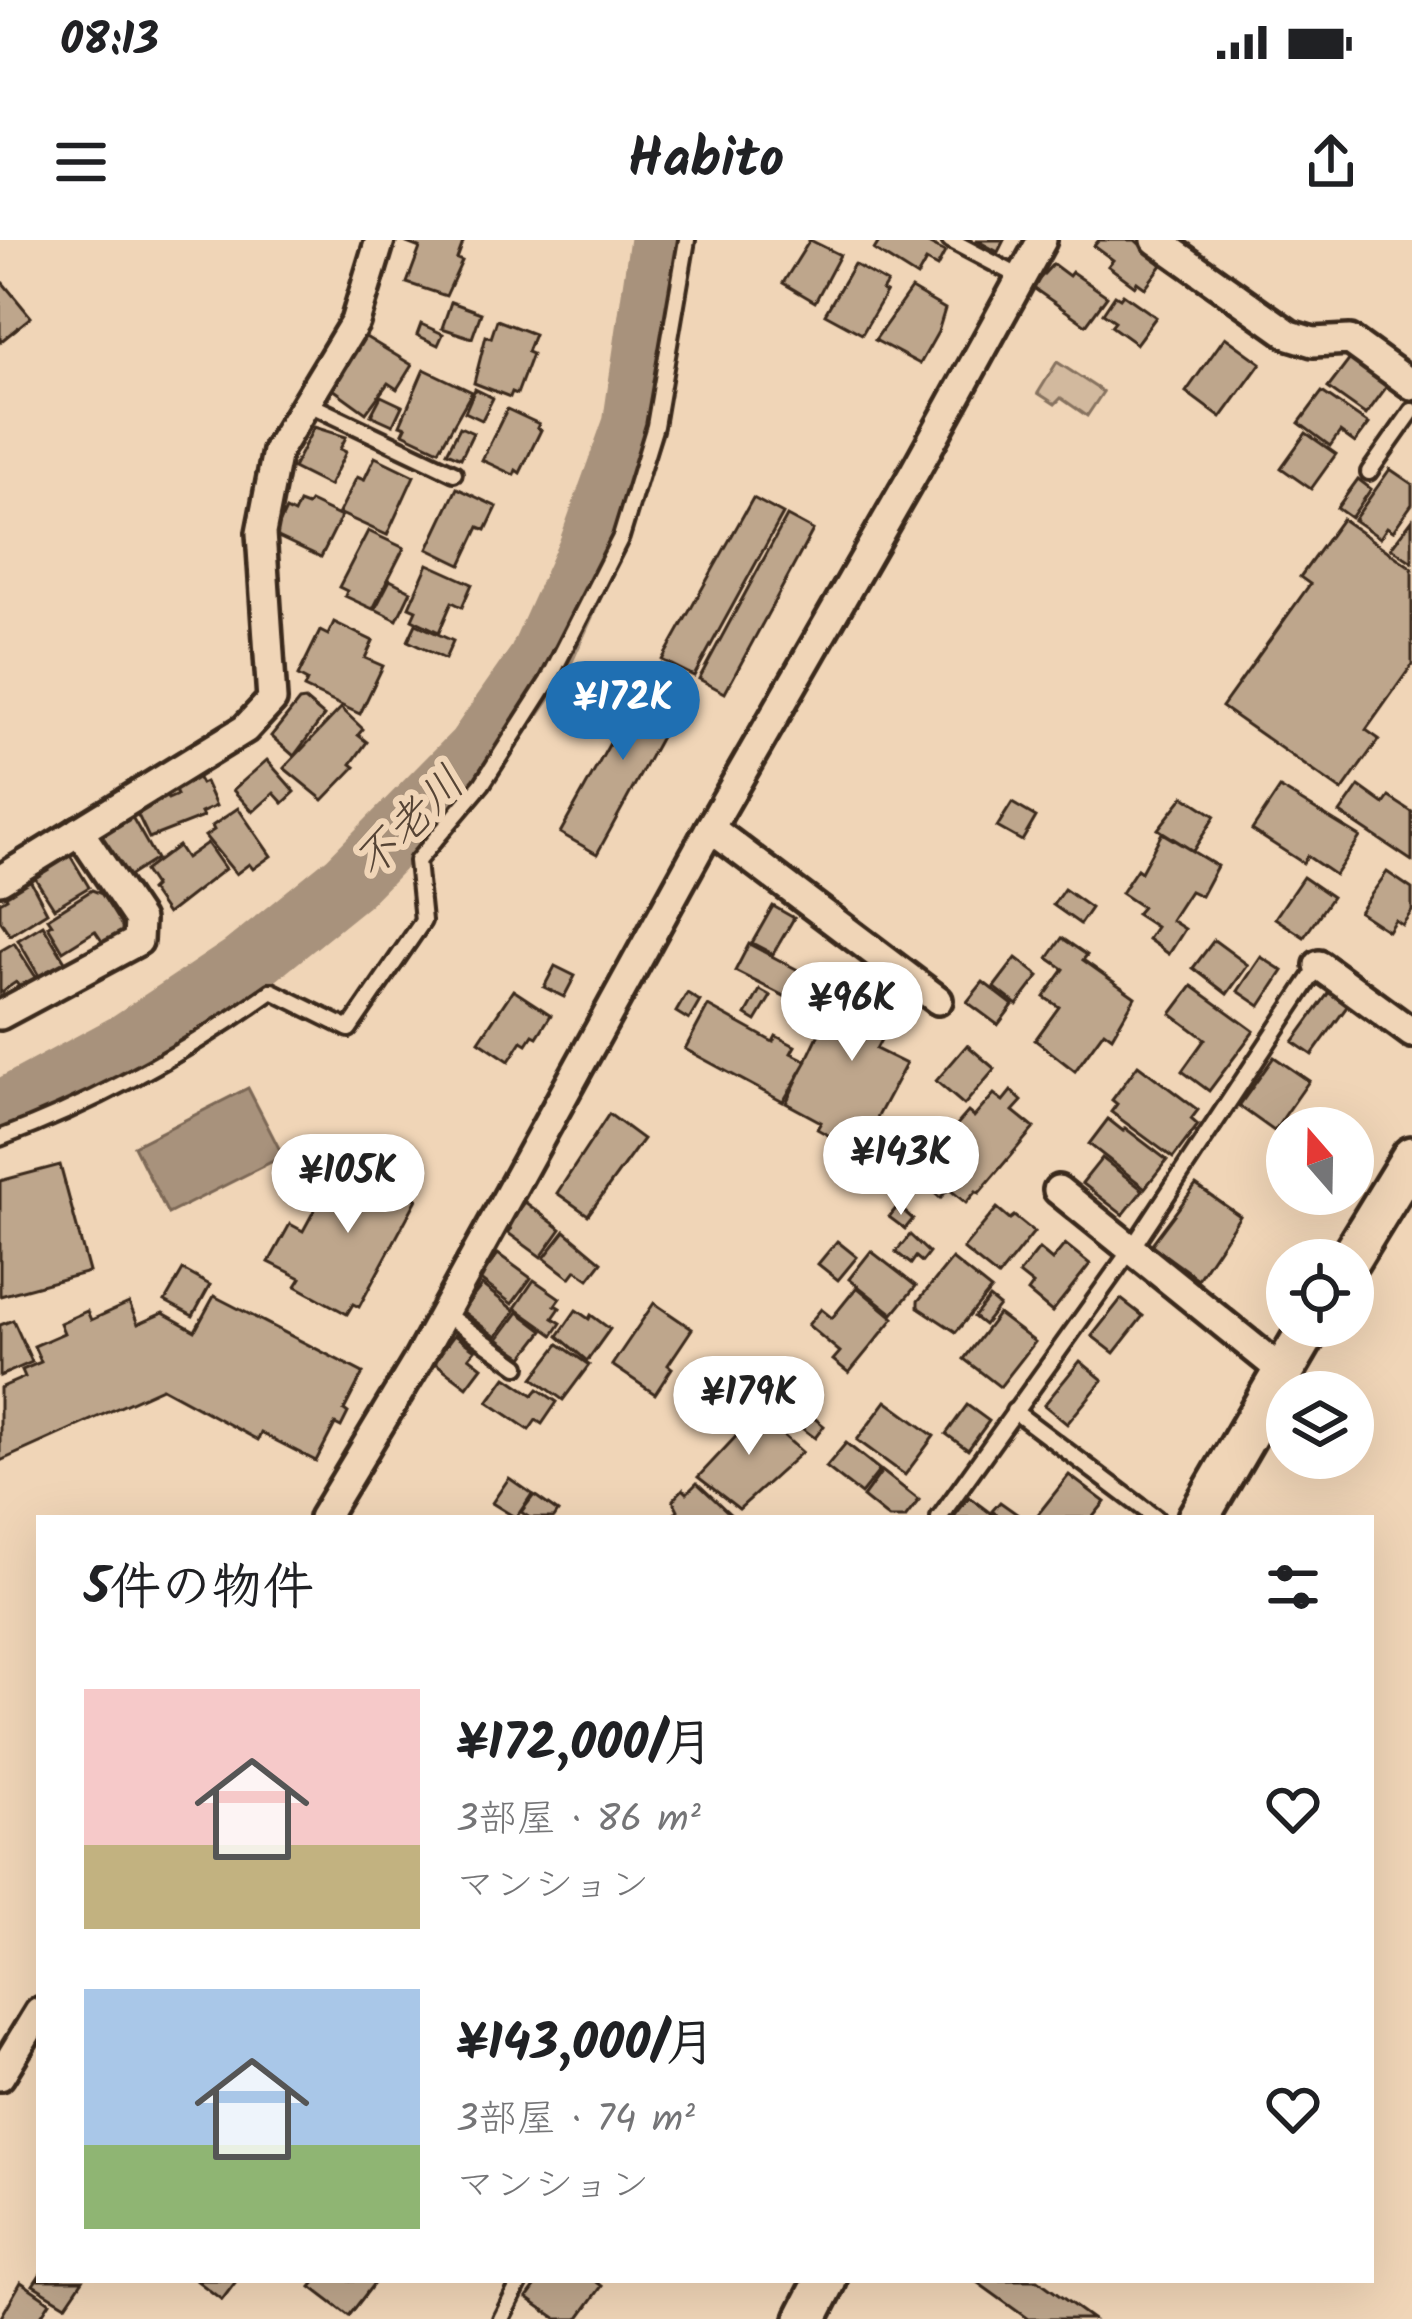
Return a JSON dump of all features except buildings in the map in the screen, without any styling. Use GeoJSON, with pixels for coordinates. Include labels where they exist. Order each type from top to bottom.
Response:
{"type":"FeatureCollection","features":[{"type":"Feature","properties":{"kind":"street"},"geometry":{"type":"LineString","coordinates":[[0,880],[245,729],[272,700],[262,533],[277,451],[355,322],[380,240]]}},
{"type":"Feature","properties":{"kind":"street"},"geometry":{"type":"LineString","coordinates":[[325,1515],[444,1313],[710,828],[1042,240]]}},
{"type":"Feature","properties":{"kind":"street"},"geometry":{"type":"LineString","coordinates":[[1156,240],[1290,335],[1313,342],[1350,340],[1412,385]]}},
{"type":"Feature","properties":{"kind":"street"},"geometry":{"type":"LineString","coordinates":[[710,828],[938,1000]]}},
{"type":"Feature","properties":{"kind":"street"},"geometry":{"type":"LineString","coordinates":[[0,1015],[138,941],[139,920],[79,832]]}},
{"type":"Feature","properties":{"kind":"street"},"geometry":{"type":"LineString","coordinates":[[1319,965],[1412,1033]]}},
{"type":"Feature","properties":{"kind":"street"},"geometry":{"type":"LineString","coordinates":[[1362,1239],[1412,1157]]}},
{"type":"Feature","properties":{"kind":"street"},"geometry":{"type":"LineString","coordinates":[[1058,1190],[1282,1371],[1297,1347]]}},
{"type":"Feature","properties":{"kind":"street"},"geometry":{"type":"LineString","coordinates":[[1200,1515],[1266,1399]]}},
{"type":"Feature","properties":{"kind":"street"},"geometry":{"type":"LineString","coordinates":[[0,2076],[36,2017]]}},
{"type":"Feature","properties":{"kind":"street"},"geometry":{"type":"LineString","coordinates":[[806,2319],[824,2283]]}},
{"type":"Feature","properties":{"kind":"lane"},"geometry":{"type":"LineString","coordinates":[[0,1138],[57,1118],[132,1081],[218,1030],[272,991],[349,1029],[423,921],[417,861],[482,784],[548,681],[621,536],[655,426],[687,240]]}},
{"type":"Feature","properties":{"kind":"lane"},"geometry":{"type":"LineString","coordinates":[[950,240],[1020,277]]}},
{"type":"Feature","properties":{"kind":"lane"},"geometry":{"type":"LineString","coordinates":[[307,403],[454,472]]}},
{"type":"Feature","properties":{"kind":"lane"},"geometry":{"type":"LineString","coordinates":[[1369,472],[1412,411]]}},
{"type":"Feature","properties":{"kind":"lane"},"geometry":{"type":"LineString","coordinates":[[941,1515],[1132,1248],[1319,965]]}},
{"type":"Feature","properties":{"kind":"lane"},"geometry":{"type":"LineString","coordinates":[[444,1313],[518,1366]]}},
{"type":"Feature","properties":{"kind":"lane"},"geometry":{"type":"LineString","coordinates":[[1013,1411],[1152,1515]]}},
{"type":"Feature","properties":{"kind":"lane"},"geometry":{"type":"LineString","coordinates":[[501,2319],[519,2283]]}},
{"type":"Feature","properties":{"kind":"shaded area"},"geometry":{"type":"Polygon","coordinates":[[[1057,362],[1103,392],[1087,416],[1061,398],[1055,404],[1038,393],[1057,362]]]}},
{"type":"Feature","properties":{"kind":"shaded area"},"geometry":{"type":"Polygon","coordinates":[[[248,1088],[283,1156],[168,1214],[134,1146],[248,1088]]]}},
{"type":"Feature","properties":{"kind":"waterway","name":"不老川"},"geometry":{"type":"LineString","coordinates":[[0,1113],[126,1045],[243,967],[348,882],[477,751],[539,662],[589,551],[634,426],[661,240]]}}]}
